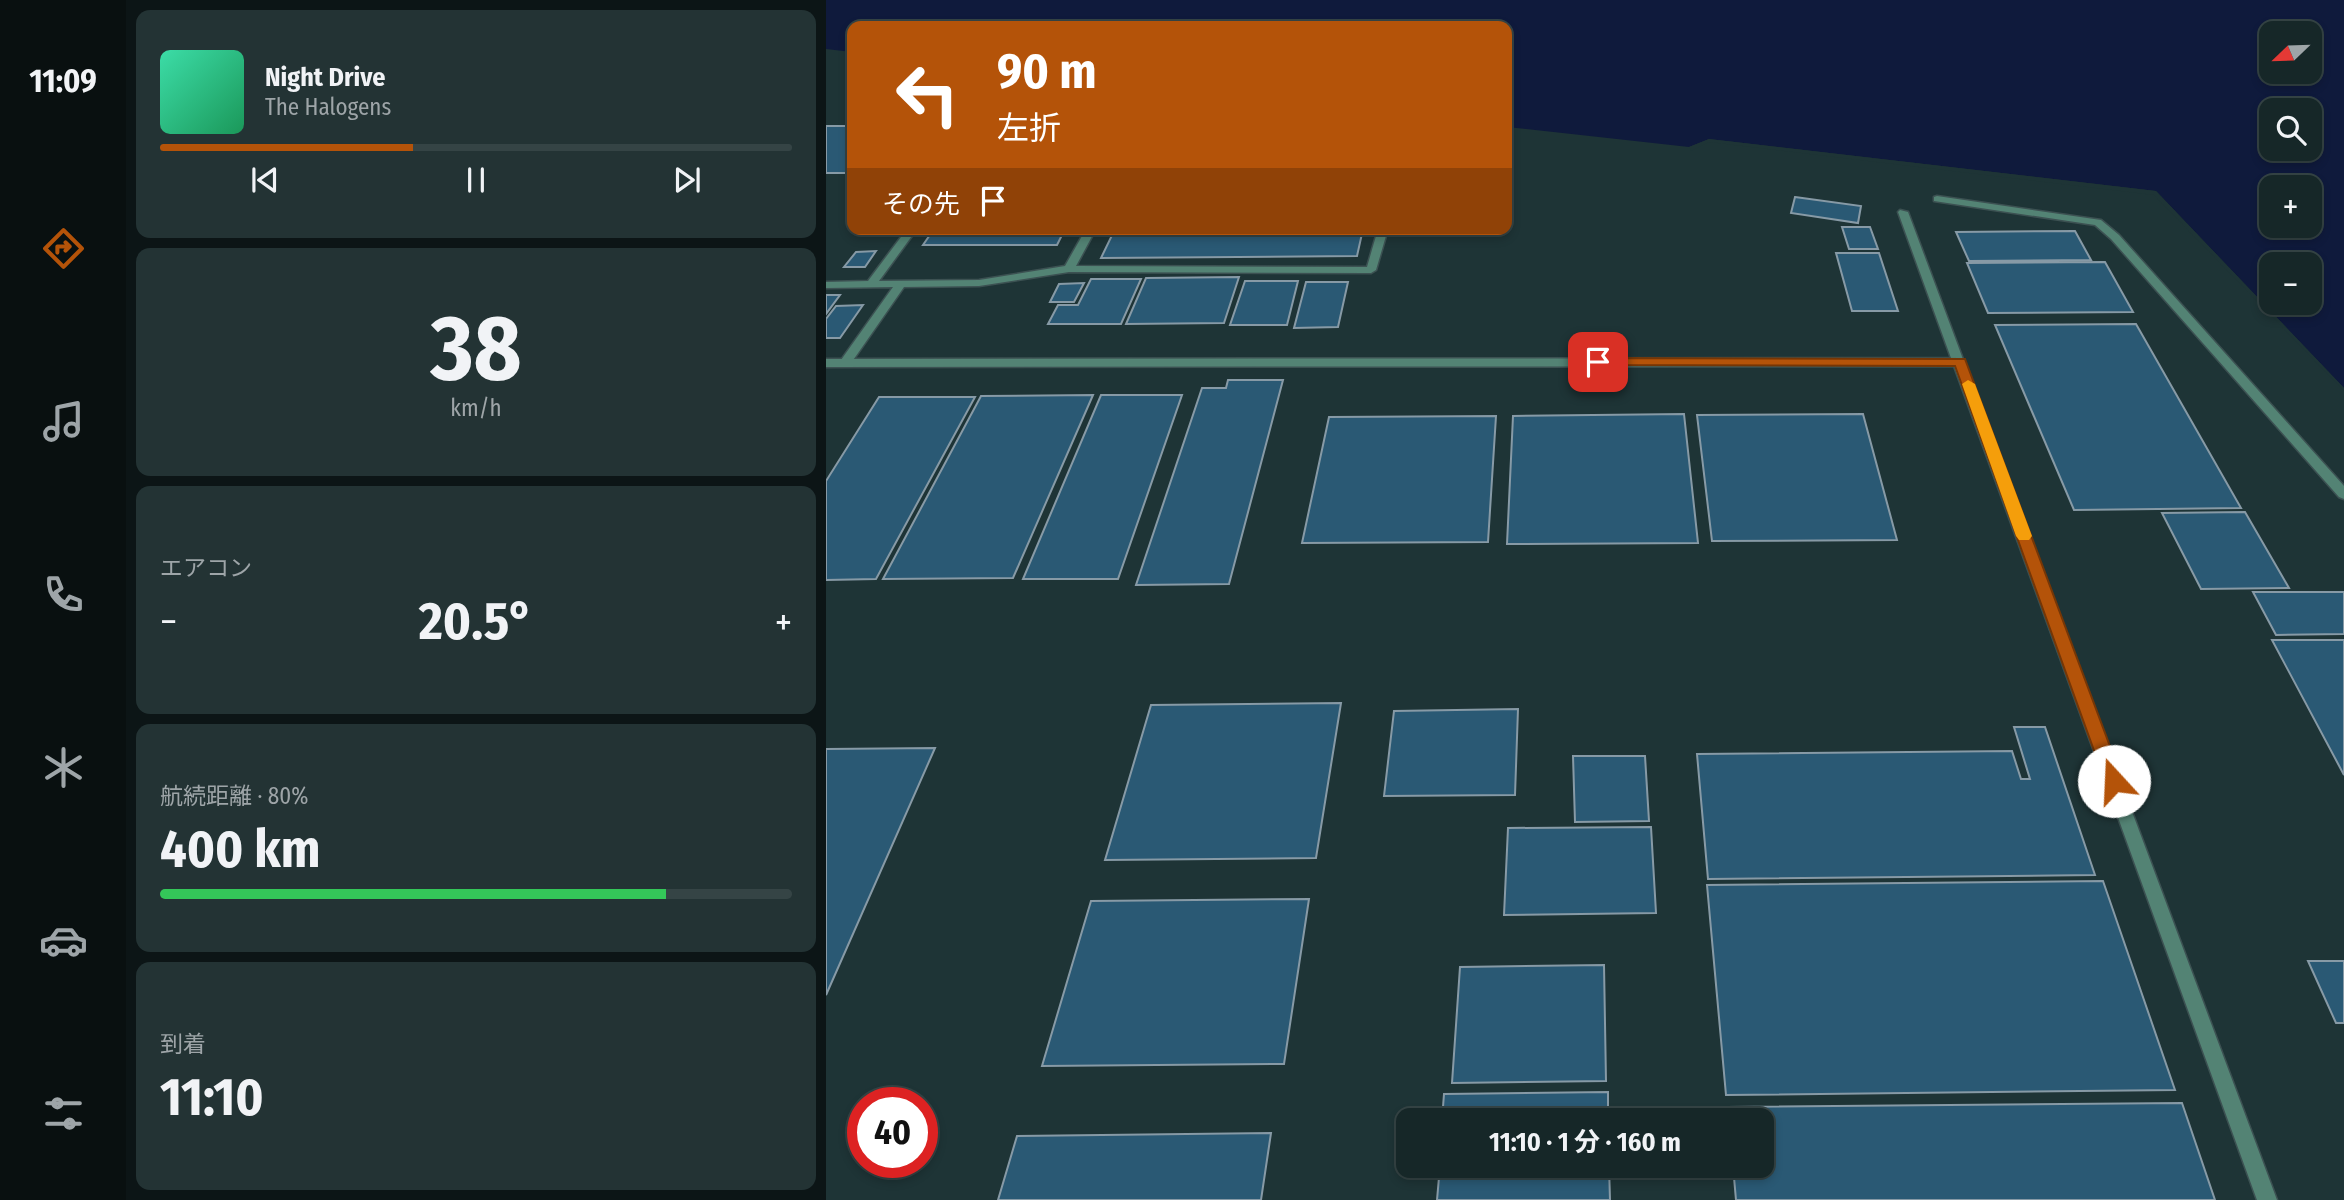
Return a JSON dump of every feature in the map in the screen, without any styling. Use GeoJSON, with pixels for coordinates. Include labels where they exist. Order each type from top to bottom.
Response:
{"type":"FeatureCollection","features":[{"type":"Feature","properties":{"kind":"street"},"geometry":{"type":"LineString","coordinates":[[1937,199],[2098,222],[2115,237],[2344,494]]}},
{"type":"Feature","properties":{"kind":"street"},"geometry":{"type":"LineString","coordinates":[[1903,212],[2267,1200]]}},
{"type":"Feature","properties":{"kind":"street"},"geometry":{"type":"LineString","coordinates":[[871,285],[908,235]]}},
{"type":"Feature","properties":{"kind":"street"},"geometry":{"type":"LineString","coordinates":[[1069,269],[1088,235]]}},
{"type":"Feature","properties":{"kind":"street"},"geometry":{"type":"LineString","coordinates":[[826,285],[979,283],[1069,269],[1371,270],[1381,235]]}},
{"type":"Feature","properties":{"kind":"street"},"geometry":{"type":"LineString","coordinates":[[845,363],[900,285]]}},
{"type":"Feature","properties":{"kind":"street"},"geometry":{"type":"LineString","coordinates":[[826,363],[1960,362]]}},
{"type":"Feature","properties":{"kind":"water"},"geometry":{"type":"Polygon","coordinates":[[[826,0],[2344,0],[2344,388],[2274,315],[2322,315],[2322,252],[2259,252],[2259,299],[2156,191],[1709,139],[1689,147],[1512,128],[1512,21],[847,21],[847,51],[826,49],[826,0]]]}},
{"type":"Feature","properties":{"kind":"pier"},"geometry":{"type":"Polygon","coordinates":[[[1709,139],[2156,191],[2259,299],[2259,303],[2154,195],[1709,142],[1691,151],[1689,147],[1709,139]]]}},
{"type":"Feature","properties":{"kind":"pier"},"geometry":{"type":"Polygon","coordinates":[[[2270,315],[2274,315],[2344,391],[2270,315]]]}},
{"type":"Feature","properties":{"kind":"building"},"geometry":{"type":"Polygon","coordinates":[[[826,126],[847,126],[847,173],[826,173],[826,126]]]}},
{"type":"Feature","properties":{"kind":"building"},"geometry":{"type":"Polygon","coordinates":[[[1795,197],[1861,206],[1858,223],[1791,213],[1795,197]]]}},
{"type":"Feature","properties":{"kind":"building"},"geometry":{"type":"Polygon","coordinates":[[[1842,227],[1870,227],[1878,249],[1849,249],[1842,227]]]}},
{"type":"Feature","properties":{"kind":"building"},"geometry":{"type":"Polygon","coordinates":[[[2075,231],[2091,260],[1969,261],[1956,232],[2075,231]]]}},
{"type":"Feature","properties":{"kind":"building"},"geometry":{"type":"Polygon","coordinates":[[[930,235],[1062,235],[1057,245],[923,245],[930,235]]]}},
{"type":"Feature","properties":{"kind":"building"},"geometry":{"type":"Polygon","coordinates":[[[1112,235],[1362,235],[1357,256],[1101,258],[1112,235]]]}},
{"type":"Feature","properties":{"kind":"building"},"geometry":{"type":"Polygon","coordinates":[[[876,251],[865,267],[844,267],[856,252],[876,251]]]}},
{"type":"Feature","properties":{"kind":"building"},"geometry":{"type":"Polygon","coordinates":[[[1836,253],[1879,253],[1898,311],[1852,311],[1836,253]]]}},
{"type":"Feature","properties":{"kind":"building"},"geometry":{"type":"Polygon","coordinates":[[[2105,262],[2133,312],[1988,313],[1967,263],[2105,262]]]}},
{"type":"Feature","properties":{"kind":"building"},"geometry":{"type":"Polygon","coordinates":[[[1239,277],[1224,323],[1126,324],[1146,278],[1239,277]]]}},
{"type":"Feature","properties":{"kind":"building"},"geometry":{"type":"Polygon","coordinates":[[[1091,279],[1141,279],[1121,324],[1048,324],[1058,305],[1078,305],[1091,279]]]}},
{"type":"Feature","properties":{"kind":"building"},"geometry":{"type":"Polygon","coordinates":[[[1245,281],[1298,281],[1287,325],[1230,325],[1245,281]]]}},
{"type":"Feature","properties":{"kind":"building"},"geometry":{"type":"Polygon","coordinates":[[[1306,282],[1348,282],[1338,327],[1294,328],[1306,282]]]}},
{"type":"Feature","properties":{"kind":"building"},"geometry":{"type":"Polygon","coordinates":[[[1084,283],[1074,302],[1050,302],[1059,284],[1084,283]]]}},
{"type":"Feature","properties":{"kind":"building"},"geometry":{"type":"Polygon","coordinates":[[[826,295],[840,295],[826,314],[826,295]]]}},
{"type":"Feature","properties":{"kind":"building"},"geometry":{"type":"Polygon","coordinates":[[[863,305],[840,338],[826,338],[826,319],[836,306],[863,305]]]}},
{"type":"Feature","properties":{"kind":"building"},"geometry":{"type":"Polygon","coordinates":[[[2136,324],[2241,508],[2074,510],[1995,325],[2136,324]]]}},
{"type":"Feature","properties":{"kind":"building"},"geometry":{"type":"Polygon","coordinates":[[[1228,380],[1283,380],[1229,584],[1136,585],[1202,388],[1226,388],[1228,380]]]}},
{"type":"Feature","properties":{"kind":"building"},"geometry":{"type":"Polygon","coordinates":[[[1093,395],[1013,578],[883,579],[981,396],[1093,395]]]}},
{"type":"Feature","properties":{"kind":"building"},"geometry":{"type":"Polygon","coordinates":[[[1101,395],[1182,395],[1118,579],[1023,579],[1101,395]]]}},
{"type":"Feature","properties":{"kind":"building"},"geometry":{"type":"Polygon","coordinates":[[[879,397],[975,397],[876,579],[826,580],[826,481],[879,397]]]}},
{"type":"Feature","properties":{"kind":"building"},"geometry":{"type":"Polygon","coordinates":[[[1684,414],[1698,543],[1507,544],[1513,416],[1684,414]]]}},
{"type":"Feature","properties":{"kind":"building"},"geometry":{"type":"Polygon","coordinates":[[[1863,414],[1897,540],[1712,541],[1697,415],[1863,414]]]}},
{"type":"Feature","properties":{"kind":"building"},"geometry":{"type":"Polygon","coordinates":[[[1496,416],[1488,542],[1302,543],[1329,417],[1496,416]]]}},
{"type":"Feature","properties":{"kind":"building"},"geometry":{"type":"Polygon","coordinates":[[[2245,512],[2289,588],[2201,589],[2162,513],[2245,512]]]}},
{"type":"Feature","properties":{"kind":"building"},"geometry":{"type":"Polygon","coordinates":[[[2253,592],[2344,592],[2344,634],[2276,635],[2253,592]]]}},
{"type":"Feature","properties":{"kind":"building"},"geometry":{"type":"Polygon","coordinates":[[[2272,640],[2344,640],[2344,775],[2272,640]]]}},
{"type":"Feature","properties":{"kind":"building"},"geometry":{"type":"Polygon","coordinates":[[[1341,703],[1316,858],[1105,860],[1151,705],[1341,703]]]}},
{"type":"Feature","properties":{"kind":"building"},"geometry":{"type":"Polygon","coordinates":[[[1518,709],[1515,795],[1384,796],[1394,711],[1518,709]]]}},
{"type":"Feature","properties":{"kind":"building"},"geometry":{"type":"Polygon","coordinates":[[[2014,727],[2045,727],[2095,875],[1708,879],[1697,754],[2012,751],[2021,779],[2030,779],[2014,727]]]}},
{"type":"Feature","properties":{"kind":"building"},"geometry":{"type":"Polygon","coordinates":[[[935,748],[826,995],[826,749],[935,748]]]}},
{"type":"Feature","properties":{"kind":"building"},"geometry":{"type":"Polygon","coordinates":[[[1573,756],[1645,756],[1649,821],[1575,822],[1573,756]]]}},
{"type":"Feature","properties":{"kind":"building"},"geometry":{"type":"Polygon","coordinates":[[[1651,827],[1656,913],[1504,915],[1508,828],[1651,827]]]}},
{"type":"Feature","properties":{"kind":"building"},"geometry":{"type":"Polygon","coordinates":[[[2103,881],[2175,1090],[1726,1095],[1707,885],[2103,881]]]}},
{"type":"Feature","properties":{"kind":"building"},"geometry":{"type":"Polygon","coordinates":[[[1309,899],[1284,1064],[1042,1066],[1091,901],[1309,899]]]}},
{"type":"Feature","properties":{"kind":"building"},"geometry":{"type":"Polygon","coordinates":[[[2308,961],[2344,961],[2344,1023],[2336,1023],[2308,961]]]}},
{"type":"Feature","properties":{"kind":"building"},"geometry":{"type":"Polygon","coordinates":[[[1604,965],[1606,1081],[1452,1083],[1460,967],[1604,965]]]}},
{"type":"Feature","properties":{"kind":"building"},"geometry":{"type":"Polygon","coordinates":[[[1608,1092],[1608,1108],[1443,1108],[1444,1094],[1608,1092]]]}},
{"type":"Feature","properties":{"kind":"building"},"geometry":{"type":"Polygon","coordinates":[[[2182,1103],[2215,1200],[1736,1200],[1734,1178],[1774,1178],[1774,1108],[1728,1107],[2182,1103]]]}},
{"type":"Feature","properties":{"kind":"building"},"geometry":{"type":"Polygon","coordinates":[[[1271,1133],[1261,1200],[998,1200],[1017,1136],[1271,1133]]]}},
{"type":"Feature","properties":{"kind":"building"},"geometry":{"type":"Polygon","coordinates":[[[1439,1178],[1609,1178],[1610,1200],[1437,1200],[1439,1178]]]}},
{"type":"Feature","properties":{"kind":"slow traffic"},"geometry":{"type":"LineString","coordinates":[[1968,384],[2024,536]]}},
{"type":"Feature","properties":{"kind":"route"},"geometry":{"type":"LineString","coordinates":[[1598,362],[1960,362],[2114,781]]}}]}
